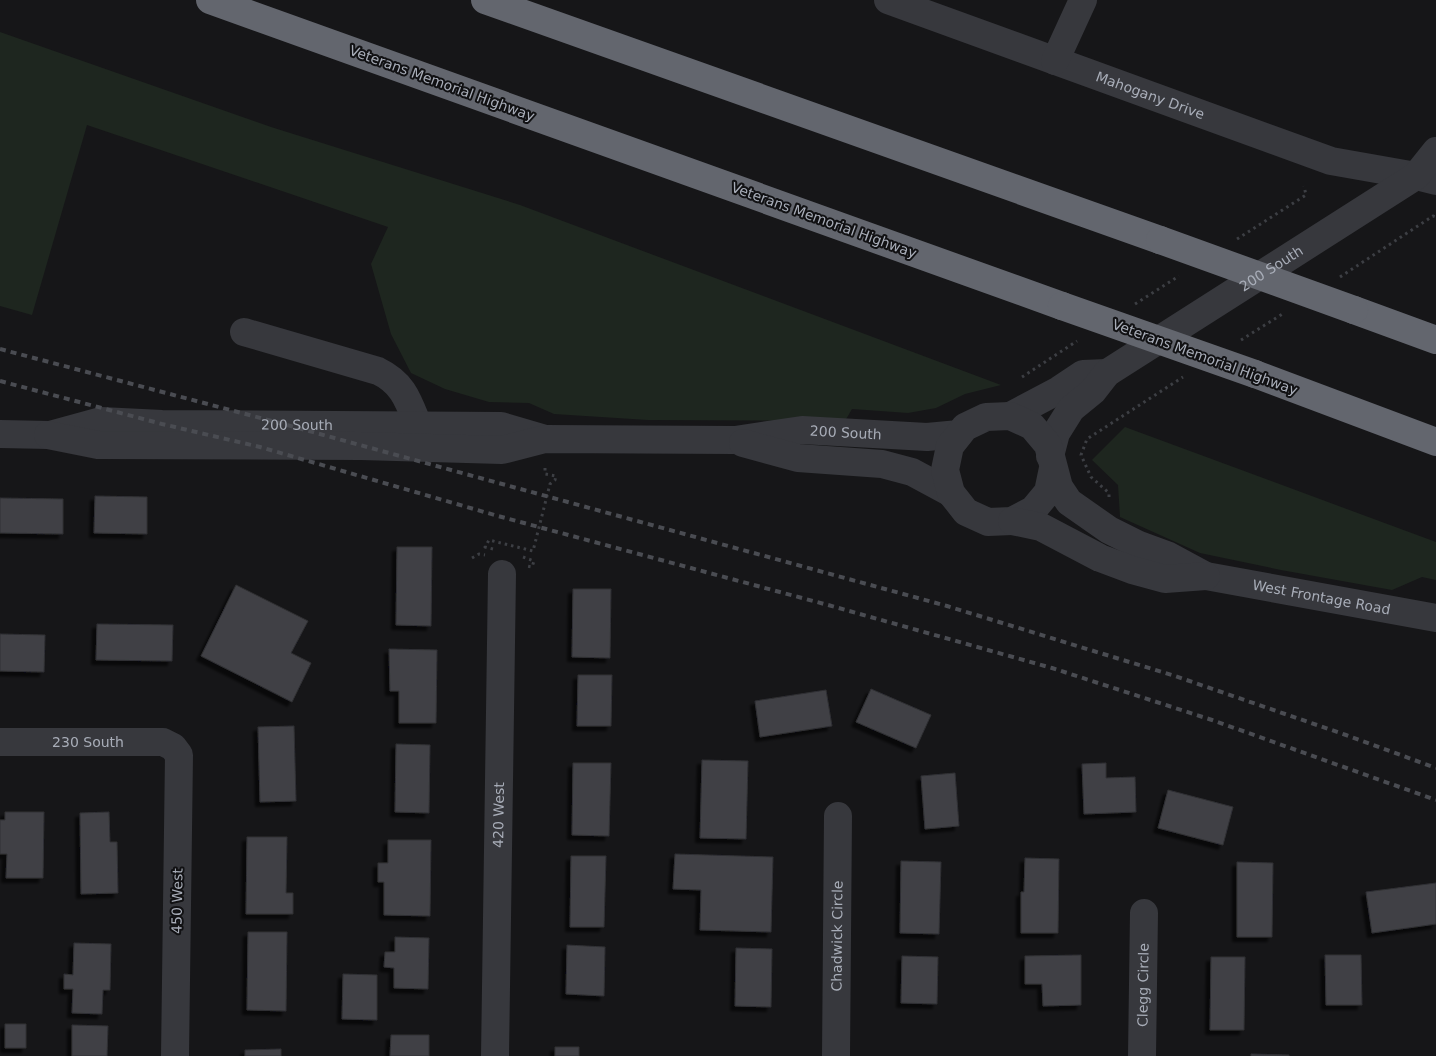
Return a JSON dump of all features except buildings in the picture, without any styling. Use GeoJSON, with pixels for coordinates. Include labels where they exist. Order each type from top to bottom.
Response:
{"type":"FeatureCollection","features":[{"type":"Feature","properties":{"kind":"highway","name":"Veterans Memorial Highway"},"geometry":{"type":"LineString","coordinates":[[210,0],[1255,374],[1436,442]]}},
{"type":"Feature","properties":{"kind":"highway"},"geometry":{"type":"LineString","coordinates":[[485,0],[1436,340]]}},
{"type":"Feature","properties":{"kind":"street","name":"Mahogany Drive"},"geometry":{"type":"LineString","coordinates":[[888,0],[1331,161],[1426,178]]}},
{"type":"Feature","properties":{"kind":"street"},"geometry":{"type":"LineString","coordinates":[[1055,61],[1083,0]]}},
{"type":"Feature","properties":{"kind":"street","name":"200 South"},"geometry":{"type":"LineString","coordinates":[[1052,462],[1056,434],[1071,409],[1093,391],[1108,373],[1426,178],[1436,150]]}},
{"type":"Feature","properties":{"kind":"street"},"geometry":{"type":"LineString","coordinates":[[244,332],[378,370],[390,377],[400,387],[418,425]]}},
{"type":"Feature","properties":{"kind":"street"},"geometry":{"type":"LineString","coordinates":[[1010,416],[1032,426],[1048,445],[1052,462],[1048,492],[1033,510],[1012,522],[988,522],[966,512],[951,493],[945,470],[950,446],[959,434],[965,427],[986,417],[1010,416],[1059,390],[1082,374],[1108,373]]}},
{"type":"Feature","properties":{"kind":"street","name":"200 South"},"geometry":{"type":"LineString","coordinates":[[49,435],[101,421],[162,424],[502,426],[545,439]]}},
{"type":"Feature","properties":{"kind":"street","name":"200 South"},"geometry":{"type":"LineString","coordinates":[[0,434],[49,435],[98,445],[362,446],[502,450],[545,439],[735,440],[802,430],[927,436],[959,434]]}},
{"type":"Feature","properties":{"kind":"street","name":"200 South"},"geometry":{"type":"LineString","coordinates":[[735,440],[798,458],[882,464],[912,472],[951,493]]}},
{"type":"Feature","properties":{"kind":"street","name":"West Frontage Road"},"geometry":{"type":"LineString","coordinates":[[1052,462],[1059,487],[1069,502],[1109,530],[1139,545],[1169,556],[1206,576]]}},
{"type":"Feature","properties":{"kind":"street","name":"West Frontage Road"},"geometry":{"type":"LineString","coordinates":[[1012,522],[1041,527],[1100,558],[1132,570],[1165,579],[1206,576],[1436,618]]}},
{"type":"Feature","properties":{"kind":"street","name":"420 West"},"geometry":{"type":"LineString","coordinates":[[495,1056],[502,574]]}},
{"type":"Feature","properties":{"kind":"street","name":"230 South"},"geometry":{"type":"LineString","coordinates":[[0,742],[164,742],[173,747]]}},
{"type":"Feature","properties":{"kind":"street","name":"450 West"},"geometry":{"type":"LineString","coordinates":[[173,747],[179,755],[175,1056]]}},
{"type":"Feature","properties":{"kind":"street","name":"Chadwick Circle"},"geometry":{"type":"LineString","coordinates":[[836,1056],[838,816]]}},
{"type":"Feature","properties":{"kind":"street","name":"Clegg Circle"},"geometry":{"type":"LineString","coordinates":[[1142,1056],[1144,913]]}},
{"type":"Feature","properties":{"kind":"path"},"geometry":{"type":"LineString","coordinates":[[1334,280],[1433,216],[1436,217]]}},
{"type":"Feature","properties":{"kind":"path"},"geometry":{"type":"LineString","coordinates":[[1235,344],[1285,312]]}},
{"type":"Feature","properties":{"kind":"path"},"geometry":{"type":"LineString","coordinates":[[1108,501],[1110,493],[1091,477],[1080,455],[1087,439],[1186,376]]}},
{"type":"Feature","properties":{"kind":"path"},"geometry":{"type":"LineString","coordinates":[[489,540],[534,551],[550,484],[555,480],[556,476],[545,474],[545,467]]}},
{"type":"Feature","properties":{"kind":"shaded area"},"geometry":{"type":"Polygon","coordinates":[[[0,32],[271,127],[520,205],[1001,385],[965,394],[936,408],[908,413],[852,409],[845,421],[648,420],[554,414],[529,403],[489,402],[445,389],[411,373],[391,334],[371,264],[388,227],[87,125],[32,315],[0,306],[0,32]]]}},
{"type":"Feature","properties":{"kind":"shaded area"},"geometry":{"type":"Polygon","coordinates":[[[1125,427],[1436,542],[1436,580],[1422,577],[1392,590],[1281,570],[1200,553],[1120,517],[1118,485],[1092,460],[1125,427]]]}},
{"type":"Feature","properties":{"kind":"railway"},"geometry":{"type":"LineString","coordinates":[[0,349],[287,425],[947,606],[1175,676],[1436,768]]}},
{"type":"Feature","properties":{"kind":"railway"},"geometry":{"type":"LineString","coordinates":[[0,381],[162,424],[260,447],[498,516],[1052,668],[1212,720],[1436,800]]}}]}
